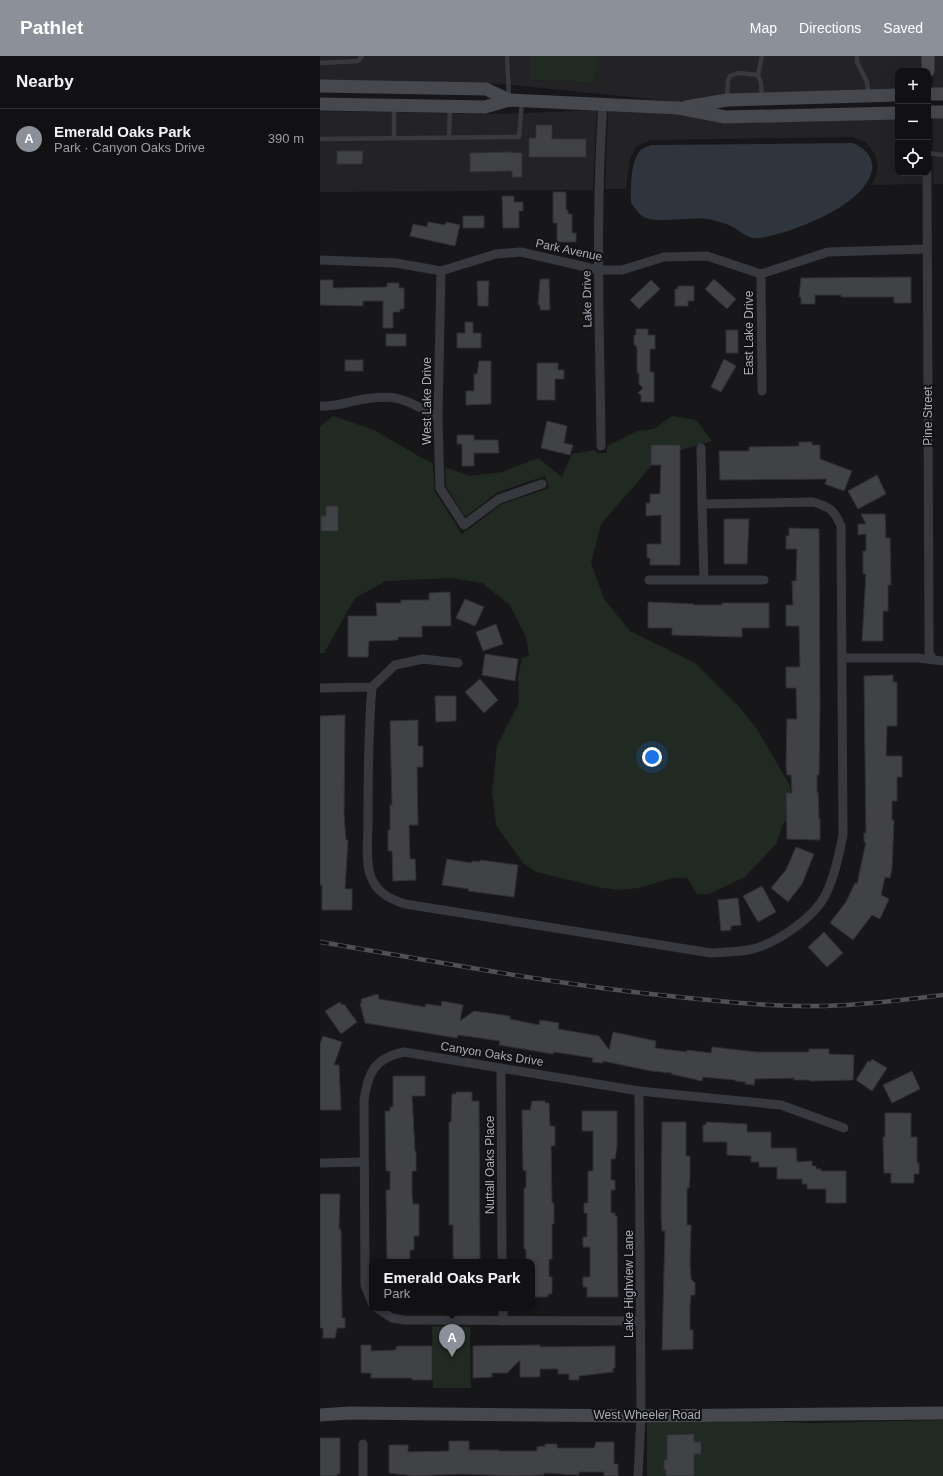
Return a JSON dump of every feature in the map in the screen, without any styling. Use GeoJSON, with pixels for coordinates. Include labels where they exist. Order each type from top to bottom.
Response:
{"type":"FeatureCollection","features":[{"type":"Feature","properties":{"kind":"main road"},"geometry":{"type":"LineString","coordinates":[[928,56],[928,68]]}},
{"type":"Feature","properties":{"kind":"main road"},"geometry":{"type":"LineString","coordinates":[[320,86],[486,90],[516,100]]}},
{"type":"Feature","properties":{"kind":"main road"},"geometry":{"type":"LineString","coordinates":[[931,94],[943,94]]}},
{"type":"Feature","properties":{"kind":"main road"},"geometry":{"type":"LineString","coordinates":[[679,108],[728,100],[895,95]]}},
{"type":"Feature","properties":{"kind":"main road"},"geometry":{"type":"LineString","coordinates":[[320,104],[485,107],[516,100],[679,108],[725,117],[895,113]]}},
{"type":"Feature","properties":{"kind":"main road"},"geometry":{"type":"LineString","coordinates":[[931,112],[943,112]]}},
{"type":"Feature","properties":{"kind":"main road","name":"West Wheeler Road"},"geometry":{"type":"LineString","coordinates":[[320,1405],[350,1413]]}},
{"type":"Feature","properties":{"kind":"main road","name":"West Wheeler Road"},"geometry":{"type":"LineString","coordinates":[[320,1415],[350,1413],[642,1416],[943,1413]]}},
{"type":"Feature","properties":{"kind":"street","name":"Lake Drive"},"geometry":{"type":"LineString","coordinates":[[601,446],[599,157],[603,104]]}},
{"type":"Feature","properties":{"kind":"street","name":"Pine Street"},"geometry":{"type":"LineString","coordinates":[[927,176],[929,652],[932,658]]}},
{"type":"Feature","properties":{"kind":"street"},"geometry":{"type":"LineString","coordinates":[[761,274],[828,252],[927,250]]}},
{"type":"Feature","properties":{"kind":"street","name":"Park Avenue"},"geometry":{"type":"LineString","coordinates":[[320,260],[396,263],[441,271],[496,254],[522,252],[599,270],[622,270],[664,257],[707,256],[761,274]]}},
{"type":"Feature","properties":{"kind":"street","name":"West Lake Drive"},"geometry":{"type":"LineString","coordinates":[[441,271],[438,418],[440,488],[464,525],[500,499],[542,484]]}},
{"type":"Feature","properties":{"kind":"street","name":"East Lake Drive"},"geometry":{"type":"LineString","coordinates":[[761,274],[762,392]]}},
{"type":"Feature","properties":{"kind":"street"},"geometry":{"type":"LineString","coordinates":[[320,406],[329,406],[374,397],[392,397],[414,403],[438,418]]}},
{"type":"Feature","properties":{"kind":"street"},"geometry":{"type":"LineString","coordinates":[[701,448],[704,580]]}},
{"type":"Feature","properties":{"kind":"street"},"geometry":{"type":"LineString","coordinates":[[458,663],[423,659],[395,665],[372,687],[368,728],[368,846],[370,876],[377,889],[389,899],[405,904],[711,953],[749,949],[783,936],[807,917],[826,894],[838,860],[843,835],[841,526],[836,513],[825,505],[813,502],[702,504]]}},
{"type":"Feature","properties":{"kind":"street"},"geometry":{"type":"LineString","coordinates":[[649,580],[764,580]]}},
{"type":"Feature","properties":{"kind":"street"},"geometry":{"type":"LineString","coordinates":[[843,658],[932,658],[943,661]]}},
{"type":"Feature","properties":{"kind":"street"},"geometry":{"type":"LineString","coordinates":[[320,688],[372,687]]}},
{"type":"Feature","properties":{"kind":"street","name":"Canyon Oaks Drive"},"geometry":{"type":"LineString","coordinates":[[369,1295],[365,1285],[364,1100],[366,1085],[375,1066],[382,1059],[391,1055],[404,1052],[639,1091],[781,1105],[844,1128]]}},
{"type":"Feature","properties":{"kind":"street","name":"Nuttall Oaks Place"},"geometry":{"type":"LineString","coordinates":[[501,1068],[502,1259]]}},
{"type":"Feature","properties":{"kind":"street","name":"Lake Highview Lane"},"geometry":{"type":"LineString","coordinates":[[638,1476],[642,1416],[639,1091]]}},
{"type":"Feature","properties":{"kind":"street"},"geometry":{"type":"LineString","coordinates":[[320,1163],[364,1162]]}},
{"type":"Feature","properties":{"kind":"street"},"geometry":{"type":"LineString","coordinates":[[382,1311],[392,1318],[404,1320],[641,1321]]}},
{"type":"Feature","properties":{"kind":"street"},"geometry":{"type":"LineString","coordinates":[[503,1311],[503,1321]]}},
{"type":"Feature","properties":{"kind":"street"},"geometry":{"type":"LineString","coordinates":[[363,1444],[363,1476]]}},
{"type":"Feature","properties":{"kind":"lane"},"geometry":{"type":"LineString","coordinates":[[320,63],[358,61],[362,56]]}},
{"type":"Feature","properties":{"kind":"lane"},"geometry":{"type":"LineString","coordinates":[[320,139],[519,137],[516,100],[507,56]]}},
{"type":"Feature","properties":{"kind":"lane"},"geometry":{"type":"LineString","coordinates":[[762,56],[758,75],[761,83],[762,100]]}},
{"type":"Feature","properties":{"kind":"lane"},"geometry":{"type":"LineString","coordinates":[[857,56],[857,62],[867,82],[868,96]]}},
{"type":"Feature","properties":{"kind":"lane"},"geometry":{"type":"LineString","coordinates":[[728,100],[728,81],[730,76],[738,73],[758,75]]}},
{"type":"Feature","properties":{"kind":"lane"},"geometry":{"type":"LineString","coordinates":[[394,105],[394,138]]}},
{"type":"Feature","properties":{"kind":"lane"},"geometry":{"type":"LineString","coordinates":[[449,138],[450,106]]}},
{"type":"Feature","properties":{"kind":"lane"},"geometry":{"type":"LineString","coordinates":[[931,153],[943,155]]}},
{"type":"Feature","properties":{"kind":"shaded area"},"geometry":{"type":"Polygon","coordinates":[[[320,56],[531,56],[531,80],[595,83],[598,56],[922,56],[922,68],[895,68],[895,89],[727,94],[679,102],[504,84],[320,80],[320,56]]]}},
{"type":"Feature","properties":{"kind":"shaded area"},"geometry":{"type":"Polygon","coordinates":[[[531,56],[598,56],[595,83],[531,80],[531,56]]]}},
{"type":"Feature","properties":{"kind":"shaded area"},"geometry":{"type":"Polygon","coordinates":[[[933,56],[943,56],[943,88],[933,88],[933,56]]]}},
{"type":"Feature","properties":{"kind":"shaded area"},"geometry":{"type":"Polygon","coordinates":[[[597,110],[593,190],[320,192],[320,111],[504,114],[597,110]]]}},
{"type":"Feature","properties":{"kind":"shaded area"},"geometry":{"type":"Polygon","coordinates":[[[608,111],[679,114],[725,123],[895,119],[895,176],[922,176],[922,184],[871,185],[876,176],[878,166],[875,154],[866,143],[853,137],[651,140],[637,146],[630,158],[626,189],[605,189],[608,111]]]}},
{"type":"Feature","properties":{"kind":"shaded area"},"geometry":{"type":"Polygon","coordinates":[[[933,118],[943,118],[943,184],[933,184],[933,118]]]}},
{"type":"Feature","properties":{"kind":"shaded area"},"geometry":{"type":"Polygon","coordinates":[[[853,143],[861,147],[870,157],[872,170],[867,183],[856,195],[842,206],[826,215],[808,224],[774,235],[752,238],[727,224],[707,219],[659,220],[646,218],[638,212],[631,203],[634,162],[643,148],[651,145],[853,143]]]}},
{"type":"Feature","properties":{"kind":"shaded area"},"geometry":{"type":"Polygon","coordinates":[[[333,416],[374,430],[433,463],[435,492],[462,534],[502,504],[549,488],[545,476],[498,492],[465,517],[446,486],[445,467],[470,476],[502,472],[538,458],[562,477],[572,454],[596,450],[596,453],[607,453],[607,446],[637,431],[654,429],[672,416],[696,420],[712,441],[671,453],[654,463],[601,524],[591,563],[604,599],[630,631],[695,663],[740,708],[757,729],[789,784],[794,806],[789,817],[782,826],[777,843],[745,877],[709,894],[697,894],[687,878],[672,878],[639,888],[618,890],[602,888],[536,872],[524,864],[496,825],[492,792],[497,746],[519,703],[518,677],[522,658],[529,656],[526,637],[510,605],[482,583],[450,578],[386,581],[355,598],[324,653],[320,653],[320,426],[333,416]]]}},
{"type":"Feature","properties":{"kind":"shaded area"},"geometry":{"type":"Polygon","coordinates":[[[432,1326],[470,1327],[471,1388],[433,1388],[432,1326]]]}},
{"type":"Feature","properties":{"kind":"shaded area"},"geometry":{"type":"Polygon","coordinates":[[[943,1420],[943,1476],[647,1476],[647,1422],[752,1421],[813,1423],[943,1420]]]}},
{"type":"Feature","properties":{"kind":"building"},"geometry":{"type":"Polygon","coordinates":[[[536,125],[552,125],[552,139],[586,139],[586,157],[529,157],[529,138],[536,138],[536,125]]]}},
{"type":"Feature","properties":{"kind":"building"},"geometry":{"type":"Polygon","coordinates":[[[337,151],[363,151],[362,164],[337,164],[337,151]]]}},
{"type":"Feature","properties":{"kind":"building"},"geometry":{"type":"Polygon","coordinates":[[[470,153],[522,153],[522,177],[512,177],[512,171],[470,172],[470,153]]]}},
{"type":"Feature","properties":{"kind":"building"},"geometry":{"type":"Polygon","coordinates":[[[553,192],[566,192],[566,210],[568,210],[568,214],[572,214],[572,233],[576,233],[576,242],[557,242],[557,223],[553,223],[553,192]]]}},
{"type":"Feature","properties":{"kind":"building"},"geometry":{"type":"Polygon","coordinates":[[[502,196],[514,196],[514,202],[523,202],[523,211],[519,211],[519,228],[503,228],[502,196]]]}},
{"type":"Feature","properties":{"kind":"building"},"geometry":{"type":"Polygon","coordinates":[[[463,216],[484,216],[484,228],[463,228],[463,216]]]}},
{"type":"Feature","properties":{"kind":"building"},"geometry":{"type":"Polygon","coordinates":[[[428,222],[445,225],[446,222],[460,225],[455,246],[410,236],[413,224],[427,227],[428,222]]]}},
{"type":"Feature","properties":{"kind":"building"},"geometry":{"type":"Polygon","coordinates":[[[911,277],[911,303],[894,303],[894,297],[841,297],[841,295],[815,295],[815,304],[801,304],[801,297],[799,297],[801,278],[911,277]]]}},
{"type":"Feature","properties":{"kind":"building"},"geometry":{"type":"Polygon","coordinates":[[[540,279],[549,279],[550,310],[540,310],[540,305],[538,305],[540,279]]]}},
{"type":"Feature","properties":{"kind":"building"},"geometry":{"type":"Polygon","coordinates":[[[714,279],[736,299],[727,309],[705,289],[714,279]]]}},
{"type":"Feature","properties":{"kind":"building"},"geometry":{"type":"Polygon","coordinates":[[[320,280],[333,280],[333,288],[387,287],[387,283],[399,283],[399,288],[404,288],[404,309],[400,309],[400,312],[393,312],[393,328],[383,328],[383,301],[363,301],[363,306],[320,305],[320,280]]]}},
{"type":"Feature","properties":{"kind":"building"},"geometry":{"type":"Polygon","coordinates":[[[651,280],[660,289],[639,309],[630,300],[651,280]]]}},
{"type":"Feature","properties":{"kind":"building"},"geometry":{"type":"Polygon","coordinates":[[[477,281],[489,281],[488,306],[478,306],[477,281]]]}},
{"type":"Feature","properties":{"kind":"building"},"geometry":{"type":"Polygon","coordinates":[[[678,286],[694,286],[694,301],[688,301],[688,306],[675,306],[675,289],[678,289],[678,286]]]}},
{"type":"Feature","properties":{"kind":"building"},"geometry":{"type":"Polygon","coordinates":[[[465,322],[473,322],[473,333],[481,333],[481,348],[457,348],[457,333],[465,333],[465,322]]]}},
{"type":"Feature","properties":{"kind":"building"},"geometry":{"type":"Polygon","coordinates":[[[636,329],[648,329],[648,335],[655,335],[655,349],[650,349],[650,372],[654,372],[654,402],[641,402],[641,395],[638,393],[643,388],[639,384],[639,373],[637,373],[637,349],[636,345],[634,345],[634,335],[636,335],[636,329]]]}},
{"type":"Feature","properties":{"kind":"building"},"geometry":{"type":"Polygon","coordinates":[[[726,330],[738,330],[738,353],[726,353],[726,330]]]}},
{"type":"Feature","properties":{"kind":"building"},"geometry":{"type":"Polygon","coordinates":[[[386,334],[406,334],[406,346],[386,346],[386,334]]]}},
{"type":"Feature","properties":{"kind":"building"},"geometry":{"type":"Polygon","coordinates":[[[724,359],[736,366],[721,392],[711,387],[724,359]]]}},
{"type":"Feature","properties":{"kind":"building"},"geometry":{"type":"Polygon","coordinates":[[[345,360],[363,360],[363,371],[345,371],[345,360]]]}},
{"type":"Feature","properties":{"kind":"building"},"geometry":{"type":"Polygon","coordinates":[[[479,361],[491,361],[491,404],[466,405],[466,391],[474,391],[474,374],[477,374],[479,361]]]}},
{"type":"Feature","properties":{"kind":"building"},"geometry":{"type":"Polygon","coordinates":[[[537,363],[558,363],[558,370],[564,370],[564,379],[555,379],[555,400],[537,400],[537,363]]]}},
{"type":"Feature","properties":{"kind":"building"},"geometry":{"type":"Polygon","coordinates":[[[547,421],[567,426],[564,443],[573,445],[570,455],[541,448],[547,421]]]}},
{"type":"Feature","properties":{"kind":"building"},"geometry":{"type":"Polygon","coordinates":[[[457,435],[474,435],[474,440],[498,440],[499,453],[474,453],[474,466],[462,466],[462,444],[457,444],[457,435]]]}},
{"type":"Feature","properties":{"kind":"building"},"geometry":{"type":"Polygon","coordinates":[[[799,442],[812,442],[812,445],[820,445],[820,459],[852,471],[844,491],[825,484],[827,479],[720,480],[719,451],[749,451],[749,447],[799,446],[799,442]]]}},
{"type":"Feature","properties":{"kind":"building"},"geometry":{"type":"Polygon","coordinates":[[[651,445],[680,445],[680,565],[650,565],[650,558],[647,558],[647,544],[661,544],[661,515],[646,516],[646,503],[650,503],[650,494],[660,494],[661,465],[651,465],[651,445]]]}},
{"type":"Feature","properties":{"kind":"building"},"geometry":{"type":"Polygon","coordinates":[[[877,475],[886,494],[858,509],[848,491],[877,475]]]}},
{"type":"Feature","properties":{"kind":"building"},"geometry":{"type":"Polygon","coordinates":[[[326,506],[338,506],[338,531],[321,531],[321,516],[326,516],[326,506]]]}},
{"type":"Feature","properties":{"kind":"building"},"geometry":{"type":"Polygon","coordinates":[[[861,514],[885,514],[886,538],[890,538],[891,585],[888,585],[888,611],[883,611],[883,641],[862,641],[866,574],[863,574],[863,551],[866,551],[866,534],[858,535],[858,524],[866,524],[861,514]]]}},
{"type":"Feature","properties":{"kind":"building"},"geometry":{"type":"Polygon","coordinates":[[[724,519],[749,519],[747,564],[724,564],[724,519]]]}},
{"type":"Feature","properties":{"kind":"building"},"geometry":{"type":"Polygon","coordinates":[[[789,528],[819,529],[820,706],[819,775],[817,775],[817,793],[818,792],[820,840],[787,839],[786,793],[792,793],[791,775],[787,775],[786,764],[787,719],[797,719],[796,688],[786,688],[786,667],[800,667],[799,626],[786,626],[786,605],[793,605],[792,581],[796,581],[797,549],[786,549],[786,536],[789,536],[789,528]]]}},
{"type":"Feature","properties":{"kind":"building"},"geometry":{"type":"Polygon","coordinates":[[[450,592],[451,626],[422,626],[422,637],[398,637],[398,640],[369,641],[368,657],[348,657],[348,616],[377,616],[376,603],[401,603],[401,600],[429,600],[429,593],[450,592]]]}},
{"type":"Feature","properties":{"kind":"building"},"geometry":{"type":"Polygon","coordinates":[[[465,599],[484,607],[475,626],[456,618],[465,599]]]}},
{"type":"Feature","properties":{"kind":"building"},"geometry":{"type":"Polygon","coordinates":[[[648,602],[694,604],[693,605],[722,605],[722,603],[769,603],[769,628],[742,628],[742,637],[672,635],[672,628],[648,628],[648,602]]]}},
{"type":"Feature","properties":{"kind":"building"},"geometry":{"type":"Polygon","coordinates":[[[496,624],[503,644],[483,651],[476,632],[496,624]]]}},
{"type":"Feature","properties":{"kind":"building"},"geometry":{"type":"Polygon","coordinates":[[[485,654],[518,659],[515,681],[482,675],[485,654]]]}},
{"type":"Feature","properties":{"kind":"building"},"geometry":{"type":"Polygon","coordinates":[[[893,675],[893,682],[897,682],[897,726],[887,726],[886,756],[902,756],[902,777],[897,777],[897,801],[892,801],[892,820],[894,820],[892,868],[890,878],[885,877],[881,895],[889,899],[880,919],[872,915],[853,940],[830,923],[846,902],[855,883],[857,884],[866,842],[864,842],[864,833],[866,833],[864,676],[893,675]]]}},
{"type":"Feature","properties":{"kind":"building"},"geometry":{"type":"Polygon","coordinates":[[[480,679],[498,700],[484,713],[465,692],[480,679]]]}},
{"type":"Feature","properties":{"kind":"building"},"geometry":{"type":"Polygon","coordinates":[[[435,696],[456,696],[456,721],[436,722],[435,696]]]}},
{"type":"Feature","properties":{"kind":"building"},"geometry":{"type":"Polygon","coordinates":[[[345,715],[344,815],[346,840],[348,840],[345,889],[352,889],[352,910],[322,910],[322,885],[320,885],[320,716],[345,715]]]}},
{"type":"Feature","properties":{"kind":"building"},"geometry":{"type":"Polygon","coordinates":[[[418,720],[418,746],[423,746],[423,767],[417,767],[418,825],[409,825],[410,859],[415,859],[416,880],[393,881],[392,851],[388,851],[390,805],[392,805],[390,721],[418,720]]]}},
{"type":"Feature","properties":{"kind":"building"},"geometry":{"type":"Polygon","coordinates":[[[796,847],[814,854],[802,884],[788,902],[771,888],[786,870],[796,847]]]}},
{"type":"Feature","properties":{"kind":"building"},"geometry":{"type":"Polygon","coordinates":[[[447,859],[472,863],[472,861],[480,862],[480,860],[518,865],[514,897],[468,891],[469,889],[442,885],[447,859]]]}},
{"type":"Feature","properties":{"kind":"building"},"geometry":{"type":"Polygon","coordinates":[[[762,886],[776,912],[758,922],[743,896],[762,886]]]}},
{"type":"Feature","properties":{"kind":"building"},"geometry":{"type":"Polygon","coordinates":[[[738,898],[741,925],[731,926],[731,930],[721,931],[718,900],[738,898]]]}},
{"type":"Feature","properties":{"kind":"building"},"geometry":{"type":"Polygon","coordinates":[[[824,932],[843,953],[827,967],[808,947],[824,932]]]}},
{"type":"Feature","properties":{"kind":"building"},"geometry":{"type":"Polygon","coordinates":[[[378,994],[379,999],[425,1007],[426,1004],[441,1006],[442,1001],[463,1005],[460,1021],[474,1011],[510,1016],[510,1019],[539,1025],[540,1020],[559,1023],[558,1029],[599,1036],[609,1050],[613,1032],[656,1041],[655,1048],[687,1052],[687,1050],[711,1053],[712,1047],[756,1052],[809,1052],[809,1049],[829,1049],[829,1054],[854,1055],[853,1080],[810,1081],[794,1080],[794,1078],[755,1079],[754,1085],[745,1084],[745,1082],[735,1080],[703,1077],[702,1081],[671,1074],[672,1073],[651,1071],[603,1061],[603,1063],[592,1062],[593,1058],[554,1052],[553,1054],[499,1045],[500,1041],[458,1035],[457,1038],[365,1023],[360,1003],[362,1003],[361,999],[378,994]]]}},
{"type":"Feature","properties":{"kind":"building"},"geometry":{"type":"Polygon","coordinates":[[[340,1002],[342,1005],[344,1004],[357,1022],[341,1034],[325,1011],[340,1002]]]}},
{"type":"Feature","properties":{"kind":"building"},"geometry":{"type":"Polygon","coordinates":[[[323,1036],[342,1042],[334,1065],[339,1065],[341,1110],[320,1110],[320,1044],[323,1036]]]}},
{"type":"Feature","properties":{"kind":"building"},"geometry":{"type":"Polygon","coordinates":[[[872,1059],[887,1068],[872,1091],[856,1080],[868,1061],[870,1062],[872,1059]]]}},
{"type":"Feature","properties":{"kind":"building"},"geometry":{"type":"Polygon","coordinates":[[[912,1071],[920,1089],[892,1103],[883,1085],[912,1071]]]}},
{"type":"Feature","properties":{"kind":"building"},"geometry":{"type":"Polygon","coordinates":[[[393,1076],[425,1076],[425,1096],[412,1096],[416,1171],[412,1171],[412,1194],[413,1204],[419,1204],[419,1236],[414,1236],[414,1250],[410,1250],[410,1259],[387,1259],[386,1190],[390,1190],[390,1171],[386,1171],[385,1111],[390,1111],[390,1107],[393,1107],[393,1076]]]}},
{"type":"Feature","properties":{"kind":"building"},"geometry":{"type":"Polygon","coordinates":[[[456,1092],[472,1092],[472,1101],[479,1101],[480,1259],[453,1259],[453,1225],[449,1225],[449,1122],[451,1122],[452,1094],[456,1094],[456,1092]]]}},
{"type":"Feature","properties":{"kind":"building"},"geometry":{"type":"Polygon","coordinates":[[[532,1101],[545,1101],[545,1103],[549,1103],[550,1126],[555,1126],[555,1146],[551,1146],[554,1224],[552,1224],[552,1259],[549,1259],[549,1277],[552,1277],[552,1294],[548,1294],[548,1297],[535,1297],[535,1259],[526,1259],[526,1249],[524,1249],[524,1188],[526,1188],[526,1170],[523,1171],[522,1110],[530,1110],[532,1101]]]}},
{"type":"Feature","properties":{"kind":"building"},"geometry":{"type":"Polygon","coordinates":[[[582,1111],[617,1111],[617,1146],[615,1159],[611,1159],[611,1180],[615,1180],[615,1190],[611,1190],[611,1213],[615,1213],[615,1216],[617,1216],[618,1297],[587,1297],[587,1287],[583,1287],[583,1277],[590,1277],[590,1247],[583,1247],[583,1237],[587,1237],[587,1213],[584,1213],[584,1203],[588,1203],[588,1171],[593,1171],[593,1131],[582,1131],[582,1111]]]}},
{"type":"Feature","properties":{"kind":"building"},"geometry":{"type":"Polygon","coordinates":[[[885,1113],[911,1113],[911,1137],[917,1137],[917,1163],[919,1163],[919,1174],[914,1174],[914,1183],[891,1183],[891,1173],[884,1173],[883,1137],[885,1137],[885,1113]]]}},
{"type":"Feature","properties":{"kind":"building"},"geometry":{"type":"Polygon","coordinates":[[[662,1122],[686,1122],[686,1156],[690,1156],[689,1188],[687,1188],[687,1225],[691,1225],[691,1279],[695,1283],[695,1295],[691,1295],[690,1306],[690,1330],[693,1330],[693,1349],[662,1350],[665,1231],[662,1231],[661,1215],[662,1122]]]}},
{"type":"Feature","properties":{"kind":"building"},"geometry":{"type":"Polygon","coordinates":[[[706,1122],[747,1124],[747,1132],[771,1132],[771,1148],[796,1148],[797,1162],[812,1161],[812,1166],[816,1166],[816,1169],[821,1169],[821,1171],[846,1171],[846,1203],[826,1203],[826,1189],[807,1189],[807,1184],[802,1184],[802,1179],[777,1179],[777,1167],[759,1167],[759,1162],[751,1162],[751,1156],[727,1155],[727,1142],[703,1142],[703,1125],[706,1125],[706,1122]]]}},
{"type":"Feature","properties":{"kind":"building"},"geometry":{"type":"Polygon","coordinates":[[[320,1194],[340,1194],[339,1229],[341,1229],[342,1318],[345,1318],[345,1328],[337,1328],[335,1338],[323,1338],[323,1328],[320,1328],[320,1194]]]}},
{"type":"Feature","properties":{"kind":"building"},"geometry":{"type":"Polygon","coordinates":[[[361,1345],[371,1345],[371,1351],[396,1350],[396,1347],[399,1346],[432,1346],[432,1380],[412,1380],[412,1378],[371,1378],[371,1373],[361,1373],[361,1345]]]}},
{"type":"Feature","properties":{"kind":"building"},"geometry":{"type":"Polygon","coordinates":[[[540,1345],[540,1347],[615,1346],[615,1368],[613,1368],[613,1372],[579,1376],[579,1380],[569,1380],[569,1374],[558,1374],[558,1369],[540,1369],[540,1377],[520,1377],[520,1360],[507,1373],[492,1373],[492,1377],[473,1378],[473,1346],[540,1345]]]}},
{"type":"Feature","properties":{"kind":"building"},"geometry":{"type":"Polygon","coordinates":[[[694,1434],[694,1442],[701,1442],[701,1454],[694,1454],[694,1476],[666,1476],[666,1470],[664,1470],[664,1460],[667,1460],[667,1435],[694,1434]]]}},
{"type":"Feature","properties":{"kind":"building"},"geometry":{"type":"Polygon","coordinates":[[[320,1438],[340,1438],[340,1474],[337,1474],[337,1476],[320,1476],[320,1438]]]}},
{"type":"Feature","properties":{"kind":"building"},"geometry":{"type":"Polygon","coordinates":[[[449,1441],[469,1441],[469,1450],[499,1451],[537,1451],[537,1447],[545,1446],[545,1444],[557,1444],[557,1448],[594,1448],[596,1442],[614,1442],[614,1464],[618,1464],[618,1476],[604,1476],[604,1472],[579,1472],[579,1475],[544,1473],[544,1475],[514,1476],[460,1474],[415,1476],[389,1473],[389,1445],[408,1445],[408,1452],[449,1451],[449,1441]]]}},
{"type":"Feature","properties":{"kind":"railway"},"geometry":{"type":"LineString","coordinates":[[320,942],[544,980],[634,992],[733,1002],[787,1006],[824,1006],[943,995]]}},
{"type":"Feature","properties":{"kind":"place","name":"Emerald Oaks Park"},"geometry":{"type":"Point","coordinates":[452,1357]}}]}
